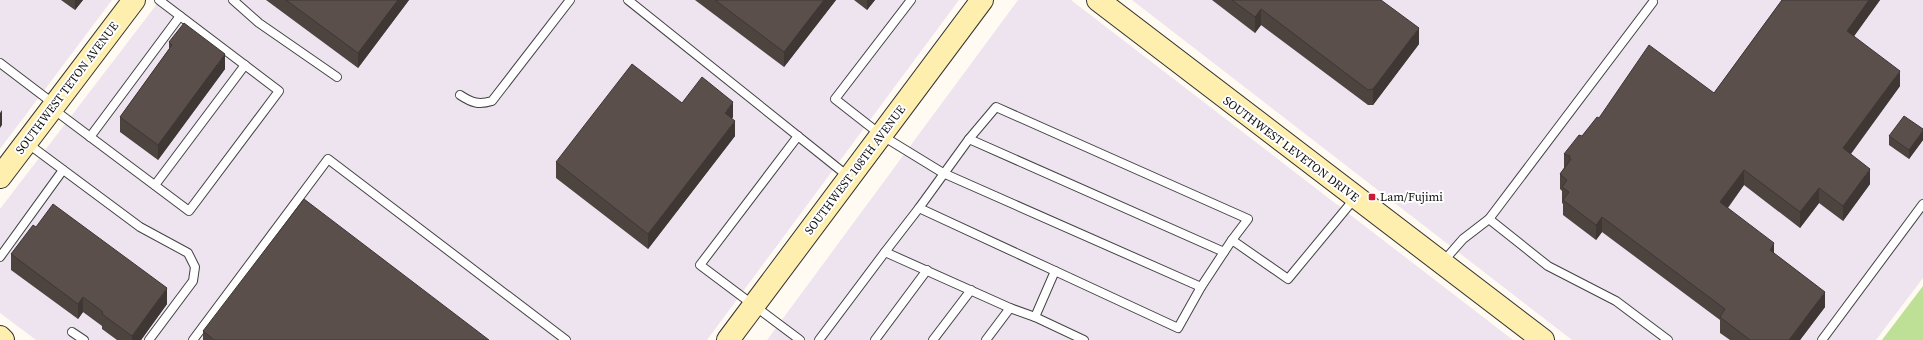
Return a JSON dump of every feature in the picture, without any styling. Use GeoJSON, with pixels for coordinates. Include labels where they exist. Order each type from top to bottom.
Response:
{"type":"FeatureCollection","features":[{"type":"Feature","properties":{"kind":"street","name":"SOUTHWEST TETON AVENUE"},"geometry":{"type":"LineString","coordinates":[[0,177],[134,0]]}},
{"type":"Feature","properties":{"kind":"street","name":"SOUTHWEST 108TH AVENUE"},"geometry":{"type":"LineString","coordinates":[[728,340],[982,0]]}},
{"type":"Feature","properties":{"kind":"street","name":"SOUTHWEST LEVETON DRIVE"},"geometry":{"type":"LineString","coordinates":[[1098,0],[1355,198],[1543,340]]}},
{"type":"Feature","properties":{"kind":"street"},"geometry":{"type":"LineString","coordinates":[[0,337],[3,340]]}},
{"type":"Feature","properties":{"kind":"lane"},"geometry":{"type":"LineString","coordinates":[[0,63],[90,137],[189,211],[280,91],[159,0]]}},
{"type":"Feature","properties":{"kind":"lane"},"geometry":{"type":"LineString","coordinates":[[233,0],[259,23],[337,77]]}},
{"type":"Feature","properties":{"kind":"lane"},"geometry":{"type":"LineString","coordinates":[[460,95],[471,102],[482,104],[492,101],[570,0]]}},
{"type":"Feature","properties":{"kind":"lane"},"geometry":{"type":"LineString","coordinates":[[628,0],[850,177]]}},
{"type":"Feature","properties":{"kind":"lane"},"geometry":{"type":"LineString","coordinates":[[911,0],[835,99],[881,135],[943,173],[1201,287]]}},
{"type":"Feature","properties":{"kind":"lane"},"geometry":{"type":"LineString","coordinates":[[1442,264],[1463,238],[1489,220],[1653,2]]}},
{"type":"Feature","properties":{"kind":"lane"},"geometry":{"type":"LineString","coordinates":[[90,137],[180,16]]}},
{"type":"Feature","properties":{"kind":"lane"},"geometry":{"type":"LineString","coordinates":[[155,185],[245,65]]}},
{"type":"Feature","properties":{"kind":"lane"},"geometry":{"type":"LineString","coordinates":[[819,340],[919,208],[943,173],[996,107],[1248,219],[1232,240],[1201,287],[1178,328],[919,208]]}},
{"type":"Feature","properties":{"kind":"lane"},"geometry":{"type":"LineString","coordinates":[[798,136],[700,265],[800,340]]}},
{"type":"Feature","properties":{"kind":"lane"},"geometry":{"type":"LineString","coordinates":[[969,139],[1224,252]]}},
{"type":"Feature","properties":{"kind":"lane"},"geometry":{"type":"LineString","coordinates":[[26,142],[140,227],[188,253],[195,267],[193,282],[150,340]]}},
{"type":"Feature","properties":{"kind":"lane"},"geometry":{"type":"LineString","coordinates":[[193,340],[328,159],[566,340]]}},
{"type":"Feature","properties":{"kind":"lane"},"geometry":{"type":"LineString","coordinates":[[0,257],[64,170]]}},
{"type":"Feature","properties":{"kind":"lane"},"geometry":{"type":"LineString","coordinates":[[1232,240],[1288,279],[1355,198]]}},
{"type":"Feature","properties":{"kind":"lane"},"geometry":{"type":"LineString","coordinates":[[1822,340],[1923,204]]}},
{"type":"Feature","properties":{"kind":"lane"},"geometry":{"type":"LineString","coordinates":[[1489,220],[1548,266],[1616,301],[1668,340]]}},
{"type":"Feature","properties":{"kind":"lane"},"geometry":{"type":"LineString","coordinates":[[885,252],[1010,308],[1035,317],[1084,340]]}},
{"type":"Feature","properties":{"kind":"lane"},"geometry":{"type":"LineString","coordinates":[[874,340],[927,270]]}},
{"type":"Feature","properties":{"kind":"lane"},"geometry":{"type":"LineString","coordinates":[[1035,317],[1055,271]]}},
{"type":"Feature","properties":{"kind":"lane"},"geometry":{"type":"LineString","coordinates":[[933,340],[971,290]]}},
{"type":"Feature","properties":{"kind":"lane"},"geometry":{"type":"LineString","coordinates":[[986,340],[1010,308]]}},
{"type":"Feature","properties":{"kind":"lane"},"geometry":{"type":"LineString","coordinates":[[72,332],[84,340]]}},
{"type":"Feature","properties":{"kind":"shaded area"},"geometry":{"type":"Polygon","coordinates":[[[0,0],[112,0],[0,149],[0,0]]]}},
{"type":"Feature","properties":{"kind":"shaded area"},"geometry":{"type":"Polygon","coordinates":[[[160,0],[959,0],[707,340],[36,340],[0,313],[0,209],[160,0]]]}},
{"type":"Feature","properties":{"kind":"shaded area"},"geometry":{"type":"Polygon","coordinates":[[[1018,0],[1071,0],[1513,340],[767,340],[1018,0]]]}},
{"type":"Feature","properties":{"kind":"shaded area"},"geometry":{"type":"Polygon","coordinates":[[[1132,0],[1923,0],[1923,278],[1876,340],[1572,340],[1132,0]]]}},
{"type":"Feature","properties":{"kind":"green space"},"geometry":{"type":"Polygon","coordinates":[[[1923,286],[1923,340],[1882,340],[1923,286]]]}},
{"type":"Feature","properties":{"kind":"building"},"geometry":{"type":"Polygon","coordinates":[[[286,0],[398,0],[358,53],[286,0]]]}},
{"type":"Feature","properties":{"kind":"building"},"geometry":{"type":"Polygon","coordinates":[[[715,0],[824,0],[784,52],[715,0]]]}},
{"type":"Feature","properties":{"kind":"building"},"geometry":{"type":"Polygon","coordinates":[[[1232,0],[1381,0],[1419,28],[1373,89],[1368,90],[1261,9],[1255,17],[1232,0]]]}},
{"type":"Feature","properties":{"kind":"building"},"geometry":{"type":"Polygon","coordinates":[[[1782,0],[1869,0],[1847,31],[1900,71],[1843,148],[1870,169],[1843,206],[1819,188],[1800,212],[1744,170],[1720,202],[1774,243],[1770,250],[1825,292],[1789,340],[1750,340],[1720,317],[1725,309],[1602,217],[1596,225],[1563,200],[1569,192],[1562,187],[1567,180],[1560,174],[1571,159],[1569,158],[1570,156],[1564,154],[1579,135],[1582,136],[1597,117],[1599,118],[1649,45],[1714,93],[1782,0]]]}},
{"type":"Feature","properties":{"kind":"building"},"geometry":{"type":"Polygon","coordinates":[[[184,23],[225,54],[158,145],[120,117],[172,45],[169,42],[184,23]]]}},
{"type":"Feature","properties":{"kind":"building"},"geometry":{"type":"Polygon","coordinates":[[[632,64],[682,103],[702,77],[733,102],[725,113],[735,121],[648,234],[556,162],[632,64]]]}},
{"type":"Feature","properties":{"kind":"building"},"geometry":{"type":"Polygon","coordinates":[[[1904,116],[1923,129],[1909,150],[1889,136],[1904,116]]]}},
{"type":"Feature","properties":{"kind":"building"},"geometry":{"type":"Polygon","coordinates":[[[304,199],[489,340],[214,340],[203,331],[304,199]]]}},
{"type":"Feature","properties":{"kind":"building"},"geometry":{"type":"Polygon","coordinates":[[[53,204],[167,288],[132,336],[102,314],[103,312],[83,297],[78,304],[11,254],[33,225],[36,227],[53,204]]]}},
{"type":"Feature","properties":{"kind":"place","name":"Lam/Fujimi"},"geometry":{"type":"Point","coordinates":[1372,197]}}]}
